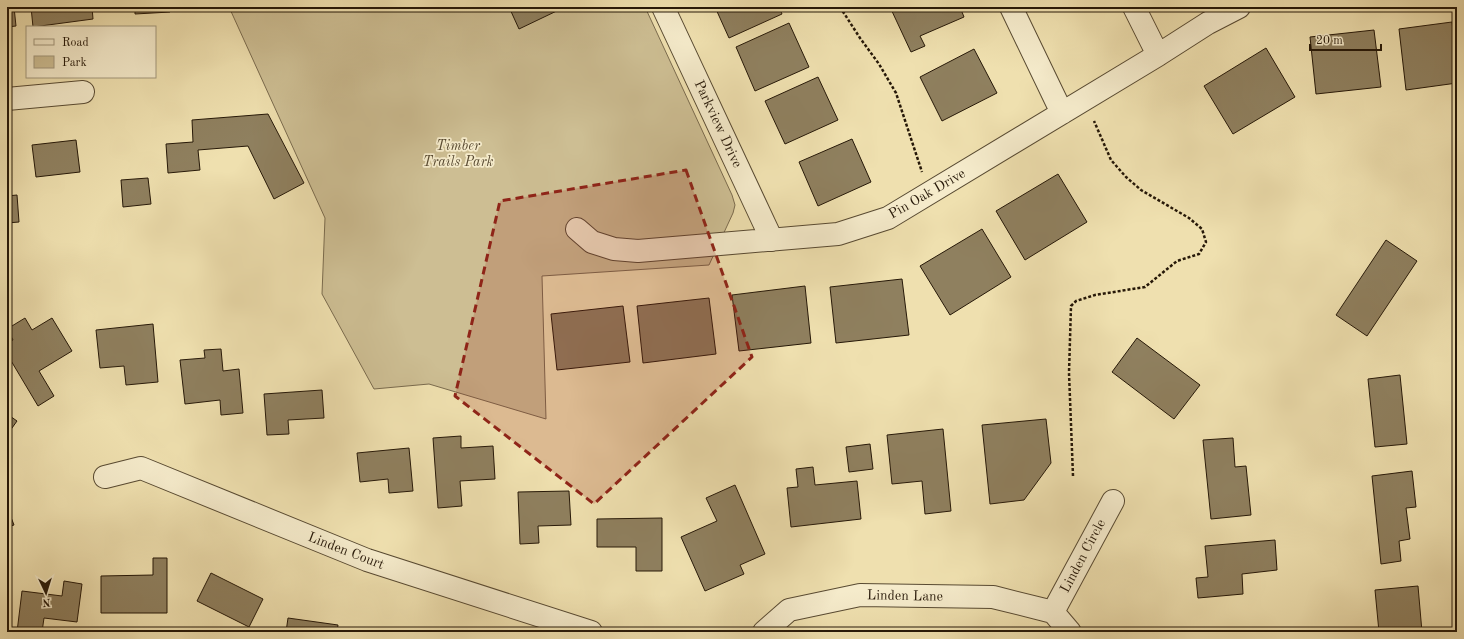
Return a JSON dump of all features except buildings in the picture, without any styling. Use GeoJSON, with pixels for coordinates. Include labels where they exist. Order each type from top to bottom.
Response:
{"type":"FeatureCollection","features":[{"type":"Feature","properties":{"kind":"street","name":"Parkview Drive"},"geometry":{"type":"LineString","coordinates":[[663,7],[772,240]]}},
{"type":"Feature","properties":{"kind":"street"},"geometry":{"type":"LineString","coordinates":[[1011,7],[1062,113]]}},
{"type":"Feature","properties":{"kind":"street"},"geometry":{"type":"LineString","coordinates":[[1134,7],[1158,55]]}},
{"type":"Feature","properties":{"kind":"street","name":"Pin Oak Drive"},"geometry":{"type":"LineString","coordinates":[[577,229],[592,242],[614,249],[638,251],[838,234],[888,218],[1158,55],[1208,23],[1239,7]]}},
{"type":"Feature","properties":{"kind":"street"},"geometry":{"type":"LineString","coordinates":[[7,99],[83,92]]}},
{"type":"Feature","properties":{"kind":"street","name":"Linden Court"},"geometry":{"type":"LineString","coordinates":[[105,477],[141,468],[367,560],[591,632]]}},
{"type":"Feature","properties":{"kind":"street","name":"Linden Circle"},"geometry":{"type":"LineString","coordinates":[[1053,612],[1113,500]]}},
{"type":"Feature","properties":{"kind":"street","name":"Linden Lane"},"geometry":{"type":"LineString","coordinates":[[764,632],[789,610],[860,595],[993,597],[1053,612]]}},
{"type":"Feature","properties":{"kind":"street"},"geometry":{"type":"LineString","coordinates":[[1053,612],[1070,632]]}},
{"type":"Feature","properties":{"kind":"path"},"geometry":{"type":"LineString","coordinates":[[840,7],[879,64],[896,93],[924,178]]}},
{"type":"Feature","properties":{"kind":"path"},"geometry":{"type":"LineString","coordinates":[[1283,7],[1284,12]]}},
{"type":"Feature","properties":{"kind":"path"},"geometry":{"type":"LineString","coordinates":[[1073,476],[1069,373],[1071,306],[1076,301],[1095,295],[1145,287],[1177,261],[1199,254],[1206,242],[1202,229],[1189,218],[1141,190],[1126,177],[1111,160],[1094,121]]}},
{"type":"Feature","properties":{"kind":"highlighted area"},"geometry":{"type":"Polygon","coordinates":[[[686,170],[752,357],[594,504],[455,396],[500,201],[686,170]]]}},
{"type":"Feature","properties":{"kind":"green space","name":"Timber Trails Park"},"geometry":{"type":"Polygon","coordinates":[[[229,7],[645,7],[732,195],[735,205],[733,213],[709,265],[542,276],[546,419],[429,384],[374,389],[322,294],[325,218],[229,7]]]}}]}
